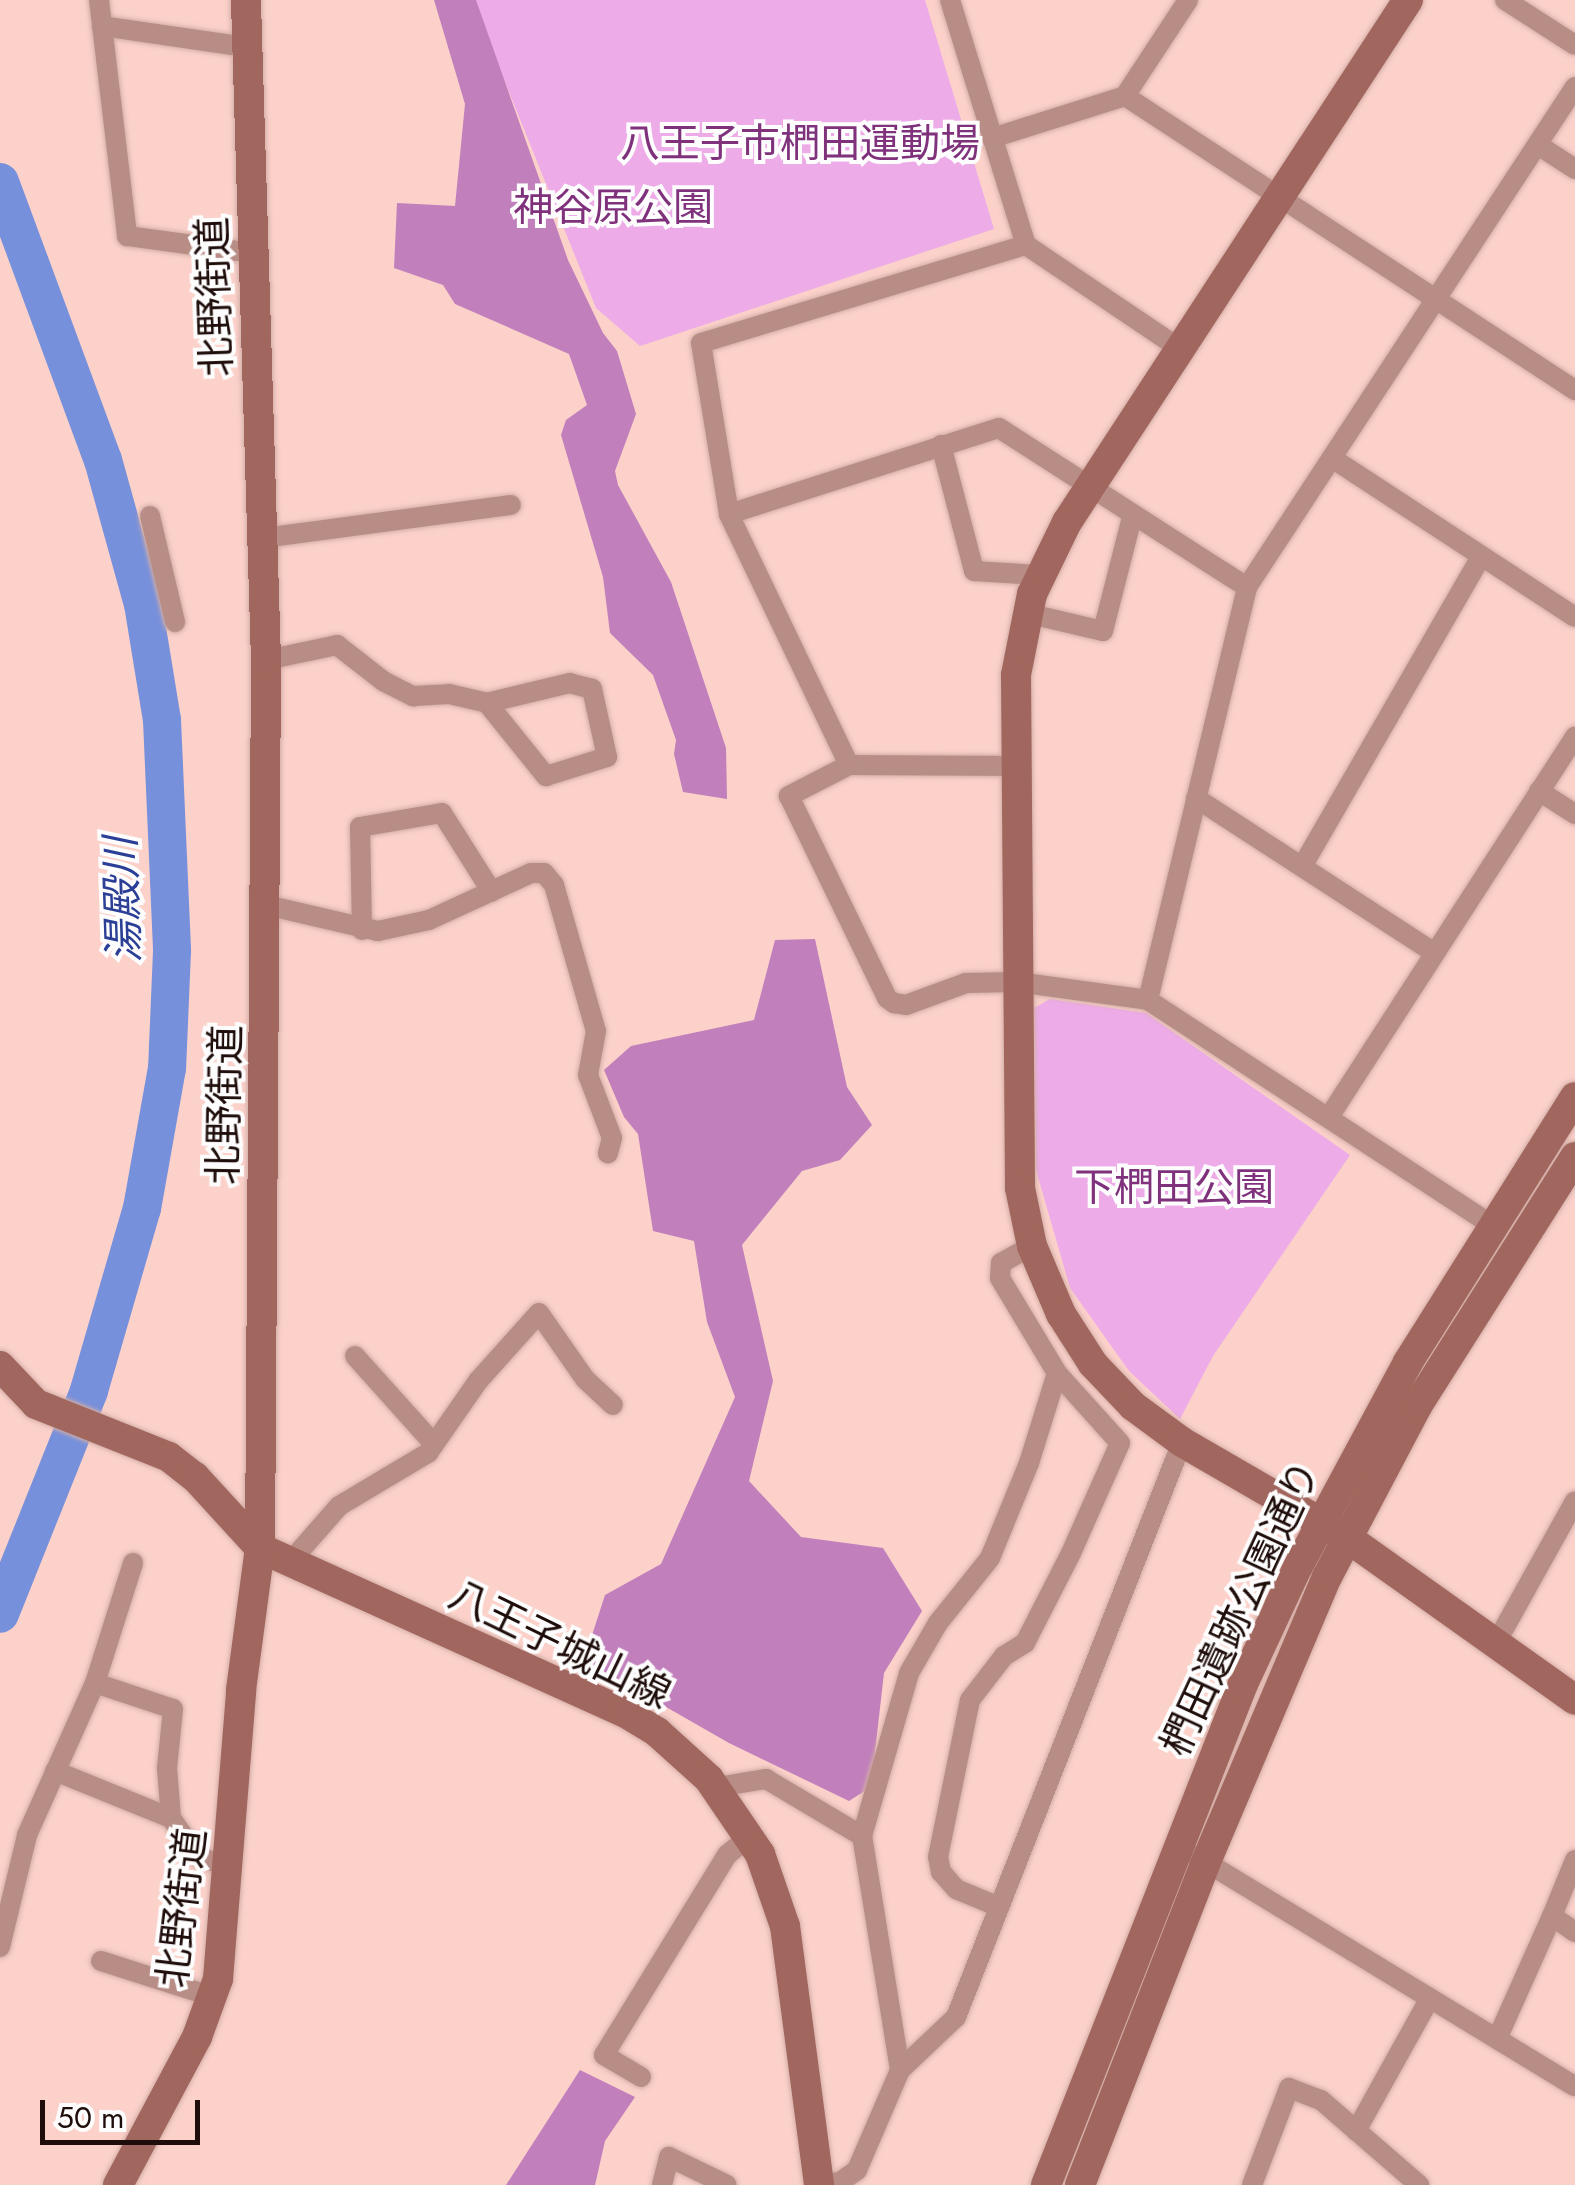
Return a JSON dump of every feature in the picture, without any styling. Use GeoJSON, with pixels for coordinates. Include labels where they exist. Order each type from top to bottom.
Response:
{"type":"FeatureCollection","features":[{"type":"Feature","properties":{"kind":"street"},"geometry":{"type":"LineString","coordinates":[[99,0],[126,236],[252,254]]}},
{"type":"Feature","properties":{"kind":"street","name":"北野街道"},"geometry":{"type":"LineString","coordinates":[[118,2185],[214,1997],[222,1962],[241,1690],[260,1548],[266,660],[246,0]]}},
{"type":"Feature","properties":{"kind":"street"},"geometry":{"type":"LineString","coordinates":[[950,0],[1026,246],[1180,349]]}},
{"type":"Feature","properties":{"kind":"street"},"geometry":{"type":"LineString","coordinates":[[992,138],[1125,96],[1188,0]]}},
{"type":"Feature","properties":{"kind":"street"},"geometry":{"type":"LineString","coordinates":[[1408,0],[1088,488],[1038,575],[1026,614],[1016,675],[1018,1169],[1032,1246],[1052,1298],[1080,1347],[1133,1406],[1182,1442],[1334,1529],[1575,1700]]}},
{"type":"Feature","properties":{"kind":"street"},"geometry":{"type":"LineString","coordinates":[[1505,0],[1575,45]]}},
{"type":"Feature","properties":{"kind":"street"},"geometry":{"type":"LineString","coordinates":[[102,26],[246,47]]}},
{"type":"Feature","properties":{"kind":"street"},"geometry":{"type":"LineString","coordinates":[[1148,1000],[1247,588],[1575,87]]}},
{"type":"Feature","properties":{"kind":"street"},"geometry":{"type":"LineString","coordinates":[[1125,96],[1575,390]]}},
{"type":"Feature","properties":{"kind":"street"},"geometry":{"type":"LineString","coordinates":[[1538,145],[1575,169]]}},
{"type":"Feature","properties":{"kind":"street"},"geometry":{"type":"LineString","coordinates":[[849,766],[729,514],[701,343],[1026,246]]}},
{"type":"Feature","properties":{"kind":"street"},"geometry":{"type":"LineString","coordinates":[[729,514],[999,428],[1247,588]]}},
{"type":"Feature","properties":{"kind":"street"},"geometry":{"type":"LineString","coordinates":[[942,446],[974,572],[1038,575]]}},
{"type":"Feature","properties":{"kind":"street"},"geometry":{"type":"LineString","coordinates":[[1332,458],[1575,617]]}},
{"type":"Feature","properties":{"kind":"street"},"geometry":{"type":"LineString","coordinates":[[263,538],[511,505]]}},
{"type":"Feature","properties":{"kind":"street"},"geometry":{"type":"LineString","coordinates":[[150,516],[176,622]]}},
{"type":"Feature","properties":{"kind":"street"},"geometry":{"type":"LineString","coordinates":[[1026,614],[1102,632],[1132,516]]}},
{"type":"Feature","properties":{"kind":"street"},"geometry":{"type":"LineString","coordinates":[[1303,864],[1481,557]]}},
{"type":"Feature","properties":{"kind":"street"},"geometry":{"type":"LineString","coordinates":[[266,660],[337,645],[383,680],[413,696],[448,694],[487,703],[570,683],[592,689],[607,757],[546,776],[487,703]]}},
{"type":"Feature","properties":{"kind":"street"},"geometry":{"type":"LineString","coordinates":[[1329,1117],[1575,737]]}},
{"type":"Feature","properties":{"kind":"street"},"geometry":{"type":"LineString","coordinates":[[1016,766],[849,766],[789,796],[888,998],[906,1005],[966,983],[1016,982],[1148,1000],[1492,1224]]}},
{"type":"Feature","properties":{"kind":"street"},"geometry":{"type":"LineString","coordinates":[[1540,791],[1575,814]]}},
{"type":"Feature","properties":{"kind":"street"},"geometry":{"type":"LineString","coordinates":[[1196,798],[1433,952]]}},
{"type":"Feature","properties":{"kind":"street"},"geometry":{"type":"LineString","coordinates":[[362,930],[360,828],[442,813],[492,892]]}},
{"type":"Feature","properties":{"kind":"street"},"geometry":{"type":"LineString","coordinates":[[266,905],[378,932],[428,920],[530,874],[544,873],[554,885],[596,1031],[588,1076],[612,1138],[608,1153]]}},
{"type":"Feature","properties":{"kind":"street","name":"椚田遺跡公園通り"},"geometry":{"type":"LineString","coordinates":[[1080,2185],[1334,1529],[1408,1362],[1575,1097]]}},
{"type":"Feature","properties":{"kind":"street","name":"椚田遺跡公園通り"},"geometry":{"type":"LineString","coordinates":[[1046,2185],[1243,1684],[1334,1529],[1574,1161]]}},
{"type":"Feature","properties":{"kind":"street"},"geometry":{"type":"LineString","coordinates":[[997,1906],[956,1888],[941,1872],[938,1857],[970,1700],[1004,1656],[1026,1642],[1072,1553],[1120,1442],[1056,1373],[1000,1278],[1001,1262],[1032,1246]]}},
{"type":"Feature","properties":{"kind":"street"},"geometry":{"type":"LineString","coordinates":[[290,1562],[339,1506],[412,1464],[434,1444],[502,1350],[539,1313],[552,1326],[585,1378],[613,1405]]}},
{"type":"Feature","properties":{"kind":"street"},"geometry":{"type":"LineString","coordinates":[[356,1356],[434,1444]]}},
{"type":"Feature","properties":{"kind":"street","name":"八王子城山線"},"geometry":{"type":"LineString","coordinates":[[0,1366],[28,1398],[44,1407],[156,1450],[180,1465],[260,1548],[624,1712],[683,1753],[717,1787],[750,1836],[785,1926],[820,2185]]}},
{"type":"Feature","properties":{"kind":"street"},"geometry":{"type":"LineString","coordinates":[[900,2070],[862,1836],[909,1673],[938,1623],[990,1558],[1030,1464],[1056,1373]]}},
{"type":"Feature","properties":{"kind":"street"},"geometry":{"type":"LineString","coordinates":[[820,2185],[840,2182],[857,2170],[900,2070],[956,2017],[1182,1442]]}},
{"type":"Feature","properties":{"kind":"street"},"geometry":{"type":"LineString","coordinates":[[1496,1642],[1575,1501]]}},
{"type":"Feature","properties":{"kind":"street"},"geometry":{"type":"LineString","coordinates":[[0,1947],[27,1835],[95,1683],[133,1563]]}},
{"type":"Feature","properties":{"kind":"street"},"geometry":{"type":"LineString","coordinates":[[95,1683],[173,1709],[167,1768],[172,1818],[198,1857],[230,1866]]}},
{"type":"Feature","properties":{"kind":"street"},"geometry":{"type":"LineString","coordinates":[[55,1771],[172,1818]]}},
{"type":"Feature","properties":{"kind":"street"},"geometry":{"type":"LineString","coordinates":[[717,1787],[766,1779],[862,1836]]}},
{"type":"Feature","properties":{"kind":"street"},"geometry":{"type":"LineString","coordinates":[[642,2076],[604,2055],[727,1855],[750,1836]]}},
{"type":"Feature","properties":{"kind":"street"},"geometry":{"type":"LineString","coordinates":[[1180,1842],[1205,1864],[1575,2086]]}},
{"type":"Feature","properties":{"kind":"street"},"geometry":{"type":"LineString","coordinates":[[1497,2038],[1575,1860]]}},
{"type":"Feature","properties":{"kind":"street"},"geometry":{"type":"LineString","coordinates":[[1552,1916],[1575,1932]]}},
{"type":"Feature","properties":{"kind":"street"},"geometry":{"type":"LineString","coordinates":[[101,1961],[214,1997]]}},
{"type":"Feature","properties":{"kind":"street"},"geometry":{"type":"LineString","coordinates":[[1356,2132],[1430,1998]]}},
{"type":"Feature","properties":{"kind":"street"},"geometry":{"type":"LineString","coordinates":[[1252,2185],[1289,2088],[1321,2100],[1407,2181]]}},
{"type":"Feature","properties":{"kind":"street"},"geometry":{"type":"LineString","coordinates":[[662,2185],[669,2157],[726,2185]]}},
{"type":"Feature","properties":{"kind":"green space","name":"八王子市椚田運動場"},"geometry":{"type":"Polygon","coordinates":[[[472,0],[925,0],[994,229],[640,346],[596,308],[472,0]]]}},
{"type":"Feature","properties":{"kind":"green space","name":"下椚田公園"},"geometry":{"type":"Polygon","coordinates":[[[1050,999],[1146,1013],[1350,1155],[1213,1356],[1180,1419],[1129,1371],[1070,1288],[1036,1170],[1034,1008],[1050,999]]]}},
{"type":"Feature","properties":{"kind":"shaded area"},"geometry":{"type":"Polygon","coordinates":[[[434,0],[476,0],[568,260],[603,333],[617,351],[636,414],[615,471],[618,485],[671,582],[726,748],[727,799],[683,792],[674,754],[676,740],[653,675],[610,633],[603,577],[561,435],[566,420],[587,405],[569,354],[455,304],[443,285],[394,268],[397,203],[455,206],[465,104],[434,0]]]}},
{"type":"Feature","properties":{"kind":"shaded area"},"geometry":{"type":"Polygon","coordinates":[[[815,939],[847,1087],[872,1125],[840,1160],[802,1171],[742,1245],[773,1381],[749,1481],[801,1537],[883,1548],[922,1611],[884,1673],[871,1787],[849,1801],[729,1743],[584,1660],[605,1595],[661,1564],[735,1397],[707,1322],[694,1241],[653,1231],[638,1134],[624,1117],[604,1070],[631,1046],[754,1020],[775,940],[815,939]]]}},
{"type":"Feature","properties":{"kind":"shaded area"},"geometry":{"type":"Polygon","coordinates":[[[580,2070],[635,2097],[605,2141],[595,2185],[506,2185],[580,2070]]]}},
{"type":"Feature","properties":{"kind":"waterway","name":"湯殿川"},"geometry":{"type":"LineString","coordinates":[[0,182],[103,460],[143,604],[162,720],[172,951],[167,1068],[142,1208],[89,1391],[0,1614]]}},
{"type":"Feature","properties":{"kind":"park label","name":"神谷原公園"},"geometry":{"type":"Point","coordinates":[613,207]}}]}
